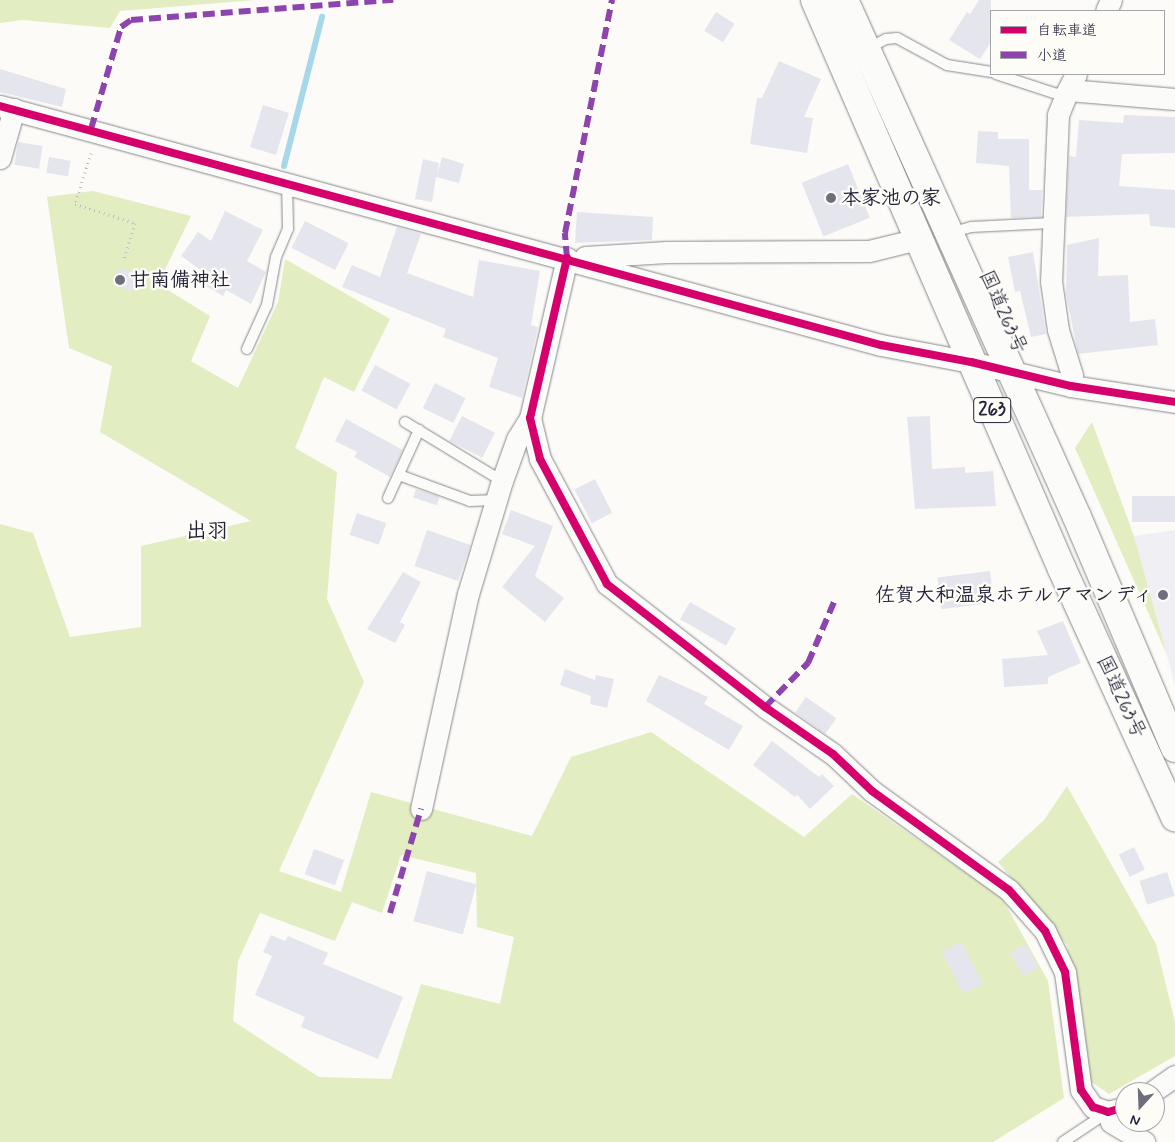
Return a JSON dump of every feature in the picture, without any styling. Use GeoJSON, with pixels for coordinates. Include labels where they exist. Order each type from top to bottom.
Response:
{"type":"FeatureCollection","features":[{"type":"Feature","properties":{"kind":"highway","name":"国道263号"},"geometry":{"type":"LineString","coordinates":[[816,0],[971,362],[1175,817]]}},
{"type":"Feature","properties":{"kind":"highway","name":"国道263号"},"geometry":{"type":"LineString","coordinates":[[844,0],[1013,373],[1175,748]]}},
{"type":"Feature","properties":{"kind":"street"},"geometry":{"type":"LineString","coordinates":[[1071,386],[1072,375],[1058,330],[1051,281],[1051,222],[1058,115],[1072,82],[1085,94],[1175,99]]}},
{"type":"Feature","properties":{"kind":"street"},"geometry":{"type":"LineString","coordinates":[[0,158],[7,108],[567,258],[881,346],[971,362],[1071,386],[1175,402]]}},
{"type":"Feature","properties":{"kind":"street"},"geometry":{"type":"LineString","coordinates":[[567,258],[667,252],[869,251],[918,239]]}},
{"type":"Feature","properties":{"kind":"street"},"geometry":{"type":"LineString","coordinates":[[420,809],[468,594],[499,490],[517,439],[530,418],[567,258]]}},
{"type":"Feature","properties":{"kind":"street"},"geometry":{"type":"LineString","coordinates":[[530,418],[540,459],[607,584],[758,702],[833,754],[872,791],[1009,890],[1044,931],[1065,972],[1081,1090],[1093,1107],[1115,1110]]}},
{"type":"Feature","properties":{"kind":"street"},"geometry":{"type":"LineString","coordinates":[[1115,1114],[1111,1122],[1115,1124]]}},
{"type":"Feature","properties":{"kind":"street"},"geometry":{"type":"LineString","coordinates":[[1128,1132],[1144,1142]]}},
{"type":"Feature","properties":{"kind":"lane"},"geometry":{"type":"LineString","coordinates":[[867,49],[886,39],[897,38],[947,65],[990,72]]}},
{"type":"Feature","properties":{"kind":"lane"},"geometry":{"type":"LineString","coordinates":[[999,75],[1057,94],[1072,82]]}},
{"type":"Feature","properties":{"kind":"lane"},"geometry":{"type":"LineString","coordinates":[[248,349],[267,305],[276,258],[288,229],[287,182]]}},
{"type":"Feature","properties":{"kind":"lane"},"geometry":{"type":"LineString","coordinates":[[949,233],[971,227],[1051,222]]}},
{"type":"Feature","properties":{"kind":"lane"},"geometry":{"type":"LineString","coordinates":[[405,422],[419,430],[499,490]]}},
{"type":"Feature","properties":{"kind":"lane"},"geometry":{"type":"LineString","coordinates":[[388,498],[419,430]]}},
{"type":"Feature","properties":{"kind":"lane"},"geometry":{"type":"LineString","coordinates":[[399,475],[470,501],[499,490]]}},
{"type":"Feature","properties":{"kind":"lane"},"geometry":{"type":"LineString","coordinates":[[1063,1142],[1115,1111]]}},
{"type":"Feature","properties":{"kind":"path"},"geometry":{"type":"LineString","coordinates":[[91,129],[94,143],[75,204],[135,223],[124,260]]}},
{"type":"Feature","properties":{"kind":"shaded area","name":"佐賀大和温泉ホテルアマンディ"},"geometry":{"type":"Polygon","coordinates":[[[1175,530],[1175,685],[1134,536],[1175,530]]]}},
{"type":"Feature","properties":{"kind":"green space"},"geometry":{"type":"Polygon","coordinates":[[[0,0],[257,0],[120,11],[110,28],[22,20],[0,23],[0,0]]]}},
{"type":"Feature","properties":{"kind":"green space"},"geometry":{"type":"Polygon","coordinates":[[[93,191],[191,216],[158,284],[210,316],[191,361],[238,388],[278,302],[285,259],[390,319],[354,392],[324,377],[295,448],[337,472],[327,599],[364,682],[279,871],[341,892],[371,792],[532,836],[571,757],[651,732],[804,837],[852,794],[1002,898],[1048,981],[1064,1098],[993,1142],[0,1142],[0,524],[33,533],[70,637],[141,627],[141,546],[251,521],[100,432],[112,366],[69,348],[47,197],[93,191]],[[401,855],[382,913],[352,902],[335,941],[260,913],[238,961],[233,1021],[319,1077],[391,1079],[421,984],[500,1004],[514,937],[477,927],[476,873],[401,855]]]}},
{"type":"Feature","properties":{"kind":"green space"},"geometry":{"type":"Polygon","coordinates":[[[1092,422],[1134,536],[1167,655],[1075,448],[1092,422]]]}},
{"type":"Feature","properties":{"kind":"green space"},"geometry":{"type":"Polygon","coordinates":[[[1067,786],[1156,944],[1175,1022],[1175,1056],[1130,1082],[1115,1082],[1115,1091],[1109,1094],[1087,1079],[1067,945],[998,862],[1044,820],[1067,786]]]}},
{"type":"Feature","properties":{"kind":"building"},"geometry":{"type":"Polygon","coordinates":[[[979,0],[991,0],[990,44],[980,59],[949,40],[967,12],[970,14],[979,0]]]}},
{"type":"Feature","properties":{"kind":"building"},"geometry":{"type":"Polygon","coordinates":[[[716,12],[735,24],[723,42],[704,31],[716,12]]]}},
{"type":"Feature","properties":{"kind":"building"},"geometry":{"type":"Polygon","coordinates":[[[779,61],[821,79],[804,117],[813,118],[807,153],[750,144],[757,98],[762,98],[779,61]]]}},
{"type":"Feature","properties":{"kind":"building"},"geometry":{"type":"Polygon","coordinates":[[[0,69],[66,89],[62,107],[0,92],[0,69]]]}},
{"type":"Feature","properties":{"kind":"building"},"geometry":{"type":"Polygon","coordinates":[[[263,105],[289,113],[276,155],[250,147],[263,105]]]}},
{"type":"Feature","properties":{"kind":"building"},"geometry":{"type":"Polygon","coordinates":[[[1124,115],[1175,117],[1175,153],[1122,154],[1119,186],[1175,190],[1175,228],[1150,226],[1149,214],[1066,217],[1069,156],[1076,157],[1079,120],[1123,123],[1124,115]]]}},
{"type":"Feature","properties":{"kind":"building"},"geometry":{"type":"Polygon","coordinates":[[[978,131],[998,132],[998,139],[1029,139],[1029,190],[1042,190],[1041,217],[1011,218],[1009,166],[976,163],[978,131]]]}},
{"type":"Feature","properties":{"kind":"building"},"geometry":{"type":"Polygon","coordinates":[[[18,142],[43,146],[39,169],[14,165],[18,142]]]}},
{"type":"Feature","properties":{"kind":"building"},"geometry":{"type":"Polygon","coordinates":[[[49,157],[71,161],[68,177],[46,173],[49,157]]]}},
{"type":"Feature","properties":{"kind":"building"},"geometry":{"type":"Polygon","coordinates":[[[442,157],[464,164],[459,183],[436,177],[432,202],[415,199],[423,159],[439,163],[437,175],[442,157]]]}},
{"type":"Feature","properties":{"kind":"building"},"geometry":{"type":"Polygon","coordinates":[[[848,164],[870,218],[823,237],[802,183],[848,164]]]}},
{"type":"Feature","properties":{"kind":"building"},"geometry":{"type":"Polygon","coordinates":[[[225,211],[263,230],[247,261],[266,272],[251,304],[226,290],[223,296],[199,282],[205,273],[181,256],[198,232],[211,241],[225,211]]]}},
{"type":"Feature","properties":{"kind":"building"},"geometry":{"type":"Polygon","coordinates":[[[577,212],[653,217],[652,240],[575,243],[577,212]]]}},
{"type":"Feature","properties":{"kind":"building"},"geometry":{"type":"Polygon","coordinates":[[[305,221],[349,243],[335,270],[291,248],[305,221]]]}},
{"type":"Feature","properties":{"kind":"building"},"geometry":{"type":"Polygon","coordinates":[[[397,227],[421,234],[407,273],[473,297],[479,260],[540,271],[531,325],[538,327],[522,398],[489,387],[498,358],[443,337],[446,329],[342,287],[352,265],[380,277],[397,227]]]}},
{"type":"Feature","properties":{"kind":"building"},"geometry":{"type":"Polygon","coordinates":[[[1099,238],[1098,276],[1128,275],[1130,322],[1155,319],[1158,345],[1078,354],[1066,294],[1067,245],[1099,238]]]}},
{"type":"Feature","properties":{"kind":"building"},"geometry":{"type":"Polygon","coordinates":[[[1033,252],[1046,334],[1031,337],[1020,291],[1015,292],[1008,257],[1033,252]]]}},
{"type":"Feature","properties":{"kind":"building"},"geometry":{"type":"Polygon","coordinates":[[[118,268],[139,275],[133,292],[112,285],[118,268]]]}},
{"type":"Feature","properties":{"kind":"building"},"geometry":{"type":"Polygon","coordinates":[[[375,365],[410,384],[397,409],[361,391],[375,365]]]}},
{"type":"Feature","properties":{"kind":"building"},"geometry":{"type":"Polygon","coordinates":[[[435,383],[466,398],[453,423],[423,408],[435,383]]]}},
{"type":"Feature","properties":{"kind":"building"},"geometry":{"type":"Polygon","coordinates":[[[462,416],[495,433],[482,458],[449,441],[462,416]]]}},
{"type":"Feature","properties":{"kind":"building"},"geometry":{"type":"Polygon","coordinates":[[[930,416],[932,469],[965,467],[965,473],[993,471],[996,506],[915,509],[907,417],[930,416]]]}},
{"type":"Feature","properties":{"kind":"building"},"geometry":{"type":"Polygon","coordinates":[[[346,419],[403,450],[390,477],[354,457],[357,452],[335,441],[346,419]]]}},
{"type":"Feature","properties":{"kind":"building"},"geometry":{"type":"Polygon","coordinates":[[[595,479],[612,513],[592,523],[575,489],[595,479]]]}},
{"type":"Feature","properties":{"kind":"building"},"geometry":{"type":"Polygon","coordinates":[[[416,489],[440,497],[437,505],[413,498],[416,489]]]}},
{"type":"Feature","properties":{"kind":"building"},"geometry":{"type":"Polygon","coordinates":[[[1132,496],[1175,496],[1175,522],[1132,522],[1132,496]]]}},
{"type":"Feature","properties":{"kind":"building"},"geometry":{"type":"Polygon","coordinates":[[[511,510],[553,526],[535,576],[564,598],[545,622],[502,587],[535,546],[502,534],[511,510]]]}},
{"type":"Feature","properties":{"kind":"building"},"geometry":{"type":"Polygon","coordinates":[[[357,513],[386,523],[379,545],[350,535],[357,513]]]}},
{"type":"Feature","properties":{"kind":"building"},"geometry":{"type":"Polygon","coordinates":[[[427,530],[470,545],[458,581],[415,566],[427,530]]]}},
{"type":"Feature","properties":{"kind":"building"},"geometry":{"type":"Polygon","coordinates":[[[990,571],[994,603],[941,609],[937,577],[990,571]]]}},
{"type":"Feature","properties":{"kind":"building"},"geometry":{"type":"Polygon","coordinates":[[[403,572],[421,582],[400,622],[405,625],[395,643],[367,629],[403,572]]]}},
{"type":"Feature","properties":{"kind":"building"},"geometry":{"type":"Polygon","coordinates":[[[690,602],[736,628],[726,646],[680,619],[690,602]]]}},
{"type":"Feature","properties":{"kind":"building"},"geometry":{"type":"Polygon","coordinates":[[[1063,621],[1081,663],[1048,677],[1048,684],[1004,687],[1002,659],[1048,655],[1037,631],[1063,621]]]}},
{"type":"Feature","properties":{"kind":"building"},"geometry":{"type":"Polygon","coordinates":[[[565,669],[595,680],[596,675],[614,679],[607,708],[590,704],[591,696],[560,685],[565,669]]]}},
{"type":"Feature","properties":{"kind":"building"},"geometry":{"type":"Polygon","coordinates":[[[659,675],[708,697],[704,704],[743,726],[729,750],[646,701],[659,675]]]}},
{"type":"Feature","properties":{"kind":"building"},"geometry":{"type":"Polygon","coordinates":[[[806,697],[836,718],[825,734],[795,713],[806,697]]]}},
{"type":"Feature","properties":{"kind":"building"},"geometry":{"type":"Polygon","coordinates":[[[772,741],[819,777],[822,774],[834,786],[810,809],[797,795],[795,797],[753,765],[772,741]]]}},
{"type":"Feature","properties":{"kind":"building"},"geometry":{"type":"Polygon","coordinates":[[[1134,847],[1145,869],[1130,877],[1119,854],[1134,847]]]}},
{"type":"Feature","properties":{"kind":"building"},"geometry":{"type":"Polygon","coordinates":[[[314,849],[344,860],[335,885],[305,874],[314,849]]]}},
{"type":"Feature","properties":{"kind":"building"},"geometry":{"type":"Polygon","coordinates":[[[427,871],[476,884],[463,934],[414,921],[427,871]]]}},
{"type":"Feature","properties":{"kind":"building"},"geometry":{"type":"Polygon","coordinates":[[[1167,872],[1175,896],[1147,905],[1139,881],[1167,872]]]}},
{"type":"Feature","properties":{"kind":"building"},"geometry":{"type":"Polygon","coordinates":[[[271,935],[285,941],[288,936],[328,953],[323,964],[403,997],[378,1059],[301,1027],[305,1017],[255,995],[272,956],[263,952],[271,935]]]}},
{"type":"Feature","properties":{"kind":"building"},"geometry":{"type":"Polygon","coordinates":[[[961,942],[983,983],[964,994],[942,952],[961,942]]]}},
{"type":"Feature","properties":{"kind":"building"},"geometry":{"type":"Polygon","coordinates":[[[1026,944],[1039,968],[1023,976],[1010,952],[1026,944]]]}},
{"type":"Feature","properties":{"kind":"waterway"},"geometry":{"type":"LineString","coordinates":[[284,166],[322,17]]}},
{"type":"Feature","properties":{"kind":"marked path"},"geometry":{"type":"LineString","coordinates":[[91,129],[121,27],[131,20],[393,0]]}},
{"type":"Feature","properties":{"kind":"marked path"},"geometry":{"type":"LineString","coordinates":[[567,258],[565,233],[612,0]]}},
{"type":"Feature","properties":{"kind":"marked path"},"geometry":{"type":"LineString","coordinates":[[765,707],[808,663],[834,602]]}},
{"type":"Feature","properties":{"kind":"marked path"},"geometry":{"type":"LineString","coordinates":[[390,913],[421,809]]}},
{"type":"Feature","properties":{"kind":"cycle path"},"geometry":{"type":"LineString","coordinates":[[0,106],[881,345],[971,362],[1071,386],[1175,402]]}},
{"type":"Feature","properties":{"kind":"cycle path"},"geometry":{"type":"LineString","coordinates":[[567,258],[530,418],[540,459],[607,584],[765,707],[833,754],[872,791],[1009,890],[1045,931],[1065,972],[1081,1090],[1093,1107],[1108,1112],[1115,1110]]}},
{"type":"Feature","properties":{"kind":"place","name":"本家池の家"},"geometry":{"type":"Point","coordinates":[831,198]}},
{"type":"Feature","properties":{"kind":"place","name":"甘南備神社"},"geometry":{"type":"Point","coordinates":[120,280]}},
{"type":"Feature","properties":{"kind":"place","name":"佐賀大和温泉ホテルアマンディ"},"geometry":{"type":"Point","coordinates":[1163,595]}},
{"type":"Feature","properties":{"kind":"district","name":"出羽"},"geometry":{"type":"Point","coordinates":[207,531]}}]}
